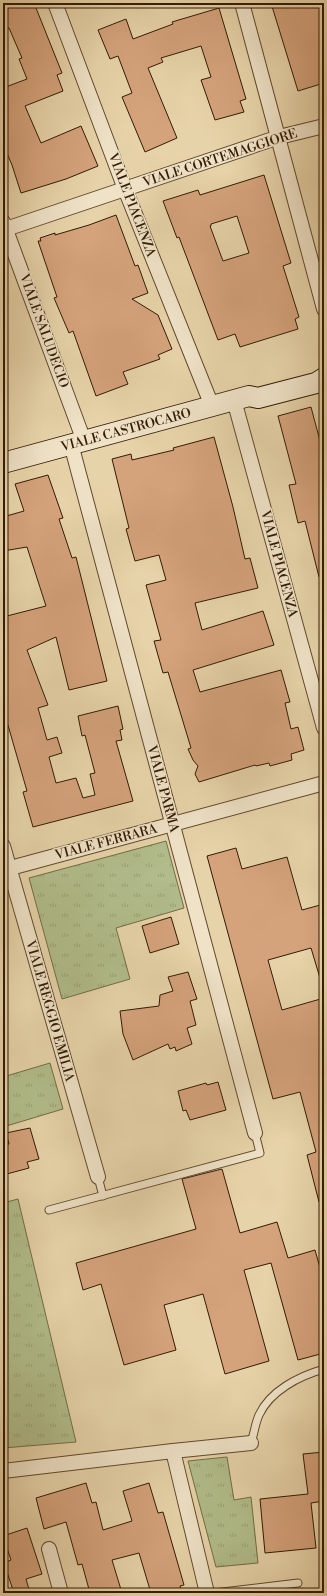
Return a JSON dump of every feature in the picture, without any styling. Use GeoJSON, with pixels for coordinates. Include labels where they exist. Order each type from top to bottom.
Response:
{"type":"FeatureCollection","features":[{"type":"Feature","properties":{"kind":"street","name":"VIALE PIACENZA"},"geometry":{"type":"LineString","coordinates":[[55,3],[125,189],[212,406]]}},
{"type":"Feature","properties":{"kind":"street"},"geometry":{"type":"LineString","coordinates":[[242,3],[324,309]]}},
{"type":"Feature","properties":{"kind":"street","name":"VIALE CORTEMAGGIORE"},"geometry":{"type":"LineString","coordinates":[[4,227],[125,189],[279,137],[324,126]]}},
{"type":"Feature","properties":{"kind":"street","name":"VIALE SALUDECIO"},"geometry":{"type":"LineString","coordinates":[[4,227],[78,442]]}},
{"type":"Feature","properties":{"kind":"street","name":"VIALE CASTROCARO"},"geometry":{"type":"LineString","coordinates":[[3,463],[241,398],[257,389],[313,374],[324,378]]}},
{"type":"Feature","properties":{"kind":"street","name":"VIALE PIACENZA"},"geometry":{"type":"LineString","coordinates":[[241,398],[324,728]]}},
{"type":"Feature","properties":{"kind":"street","name":"VIALE PARMA"},"geometry":{"type":"LineString","coordinates":[[78,442],[172,824],[255,1133]]}},
{"type":"Feature","properties":{"kind":"street","name":"VIALE FERRARA"},"geometry":{"type":"LineString","coordinates":[[6,869],[324,783]]}},
{"type":"Feature","properties":{"kind":"street","name":"VIALE REGGIO EMILIA"},"geometry":{"type":"LineString","coordinates":[[3,846],[6,869],[98,1177]]}},
{"type":"Feature","properties":{"kind":"street"},"geometry":{"type":"LineString","coordinates":[[3,1471],[251,1443]]}},
{"type":"Feature","properties":{"kind":"street"},"geometry":{"type":"LineString","coordinates":[[173,1451],[207,1593]]}},
{"type":"Feature","properties":{"kind":"street"},"geometry":{"type":"LineString","coordinates":[[49,1549],[62,1593]]}},
{"type":"Feature","properties":{"kind":"lane"},"geometry":{"type":"LineString","coordinates":[[49,1210],[260,1153],[255,1133]]}},
{"type":"Feature","properties":{"kind":"lane"},"geometry":{"type":"LineString","coordinates":[[98,1177],[103,1196]]}},
{"type":"Feature","properties":{"kind":"lane"},"geometry":{"type":"LineString","coordinates":[[251,1443],[259,1415],[267,1403],[278,1392],[302,1378],[324,1369]]}},
{"type":"Feature","properties":{"kind":"lane"},"geometry":{"type":"LineString","coordinates":[[214,1593],[298,1583]]}},
{"type":"Feature","properties":{"kind":"green space"},"geometry":{"type":"Polygon","coordinates":[[[166,841],[184,908],[116,928],[130,979],[62,999],[29,878],[166,841]]]}},
{"type":"Feature","properties":{"kind":"green space"},"geometry":{"type":"Polygon","coordinates":[[[50,1063],[63,1109],[3,1127],[3,1077],[50,1063]]]}},
{"type":"Feature","properties":{"kind":"green space"},"geometry":{"type":"Polygon","coordinates":[[[18,1199],[76,1442],[3,1448],[3,1203],[18,1199]]]}},
{"type":"Feature","properties":{"kind":"green space"},"geometry":{"type":"Polygon","coordinates":[[[227,1457],[234,1500],[251,1497],[258,1563],[216,1567],[188,1461],[227,1457]]]}},
{"type":"Feature","properties":{"kind":"building"},"geometry":{"type":"Polygon","coordinates":[[[3,3],[34,3],[62,73],[57,75],[63,91],[25,106],[41,143],[81,126],[98,166],[66,179],[21,193],[12,165],[3,144],[3,88],[27,79],[19,59],[22,58],[3,17],[3,3]]]}},
{"type":"Feature","properties":{"kind":"building"},"geometry":{"type":"Polygon","coordinates":[[[271,3],[324,3],[324,83],[298,91],[271,3]]]}},
{"type":"Feature","properties":{"kind":"building"},"geometry":{"type":"Polygon","coordinates":[[[219,8],[246,99],[240,101],[244,112],[215,120],[201,80],[211,77],[201,46],[161,58],[163,62],[148,68],[177,138],[145,152],[122,97],[132,93],[118,56],[110,59],[98,30],[126,19],[133,39],[173,24],[172,22],[219,8]]]}},
{"type":"Feature","properties":{"kind":"building"},"geometry":{"type":"Polygon","coordinates":[[[264,175],[291,263],[283,266],[299,317],[295,319],[298,329],[240,347],[235,334],[218,340],[179,237],[177,238],[163,201],[198,190],[200,195],[264,175]],[[237,216],[211,224],[210,226],[223,261],[249,253],[237,216]]]}},
{"type":"Feature","properties":{"kind":"building"},"geometry":{"type":"Polygon","coordinates":[[[116,215],[135,266],[138,265],[148,293],[132,299],[158,315],[172,349],[158,355],[160,359],[123,372],[128,384],[96,396],[73,331],[69,333],[54,298],[57,297],[38,241],[41,241],[40,238],[55,233],[55,235],[116,215]]]}},
{"type":"Feature","properties":{"kind":"building"},"geometry":{"type":"Polygon","coordinates":[[[311,407],[324,456],[324,576],[319,577],[305,521],[298,523],[289,485],[296,484],[278,416],[311,407]]]}},
{"type":"Feature","properties":{"kind":"building"},"geometry":{"type":"Polygon","coordinates":[[[214,437],[245,559],[250,558],[258,588],[195,603],[202,630],[263,611],[274,645],[193,670],[200,692],[281,670],[290,702],[285,703],[291,729],[298,727],[304,750],[291,754],[292,760],[270,766],[269,763],[255,765],[199,782],[195,774],[198,766],[193,760],[188,749],[191,748],[168,672],[163,673],[154,641],[161,640],[146,585],[166,580],[159,555],[135,561],[126,529],[129,528],[112,459],[131,454],[132,460],[174,450],[173,448],[214,437]]]}},
{"type":"Feature","properties":{"kind":"building"},"geometry":{"type":"Polygon","coordinates":[[[48,475],[63,518],[59,519],[72,558],[76,557],[107,681],[69,690],[56,637],[27,650],[48,705],[38,708],[47,740],[57,737],[62,753],[49,757],[56,783],[76,778],[83,798],[95,795],[90,774],[95,773],[85,735],[82,736],[78,716],[118,706],[123,729],[120,730],[122,740],[116,741],[133,801],[33,827],[23,792],[27,791],[3,708],[3,617],[46,606],[27,547],[3,551],[3,517],[24,511],[15,484],[48,475]]]}},
{"type":"Feature","properties":{"kind":"building"},"geometry":{"type":"Polygon","coordinates":[[[236,848],[242,869],[287,857],[302,910],[324,904],[324,978],[320,978],[311,948],[268,960],[282,1010],[324,998],[324,1202],[319,1202],[307,1155],[316,1152],[300,1092],[273,1099],[207,856],[236,848]]]}},
{"type":"Feature","properties":{"kind":"building"},"geometry":{"type":"Polygon","coordinates":[[[171,917],[179,944],[150,953],[142,926],[171,917]]]}},
{"type":"Feature","properties":{"kind":"building"},"geometry":{"type":"Polygon","coordinates":[[[188,972],[197,999],[190,1001],[196,1025],[187,1028],[192,1044],[176,1051],[175,1047],[170,1049],[168,1044],[133,1060],[123,1034],[120,1011],[159,1006],[160,995],[173,991],[168,977],[188,972]]]}},
{"type":"Feature","properties":{"kind":"building"},"geometry":{"type":"Polygon","coordinates":[[[218,1082],[226,1110],[190,1120],[186,1110],[183,1111],[178,1091],[206,1083],[207,1085],[218,1082]]]}},
{"type":"Feature","properties":{"kind":"building"},"geometry":{"type":"Polygon","coordinates":[[[30,1128],[39,1159],[27,1162],[29,1168],[3,1175],[3,1146],[9,1144],[6,1133],[30,1128]]]}},
{"type":"Feature","properties":{"kind":"building"},"geometry":{"type":"Polygon","coordinates":[[[222,1169],[240,1233],[277,1222],[288,1258],[315,1250],[324,1282],[324,1353],[298,1360],[271,1263],[244,1270],[269,1361],[225,1374],[203,1294],[164,1305],[176,1350],[124,1365],[101,1284],[83,1290],[76,1263],[196,1229],[182,1179],[222,1169]]]}},
{"type":"Feature","properties":{"kind":"building"},"geometry":{"type":"Polygon","coordinates":[[[324,1452],[324,1501],[311,1503],[316,1548],[265,1553],[260,1499],[308,1494],[303,1454],[324,1452]]]}},
{"type":"Feature","properties":{"kind":"building"},"geometry":{"type":"Polygon","coordinates":[[[86,1483],[92,1503],[96,1502],[103,1530],[132,1521],[123,1491],[149,1483],[158,1513],[163,1512],[184,1585],[180,1586],[183,1593],[151,1593],[139,1553],[112,1560],[122,1593],[90,1593],[82,1564],[78,1565],[66,1522],[44,1529],[36,1498],[86,1483]]]}},
{"type":"Feature","properties":{"kind":"building"},"geometry":{"type":"Polygon","coordinates":[[[27,1528],[42,1574],[26,1579],[30,1593],[14,1593],[4,1563],[11,1560],[3,1536],[27,1528]]]}}]}
